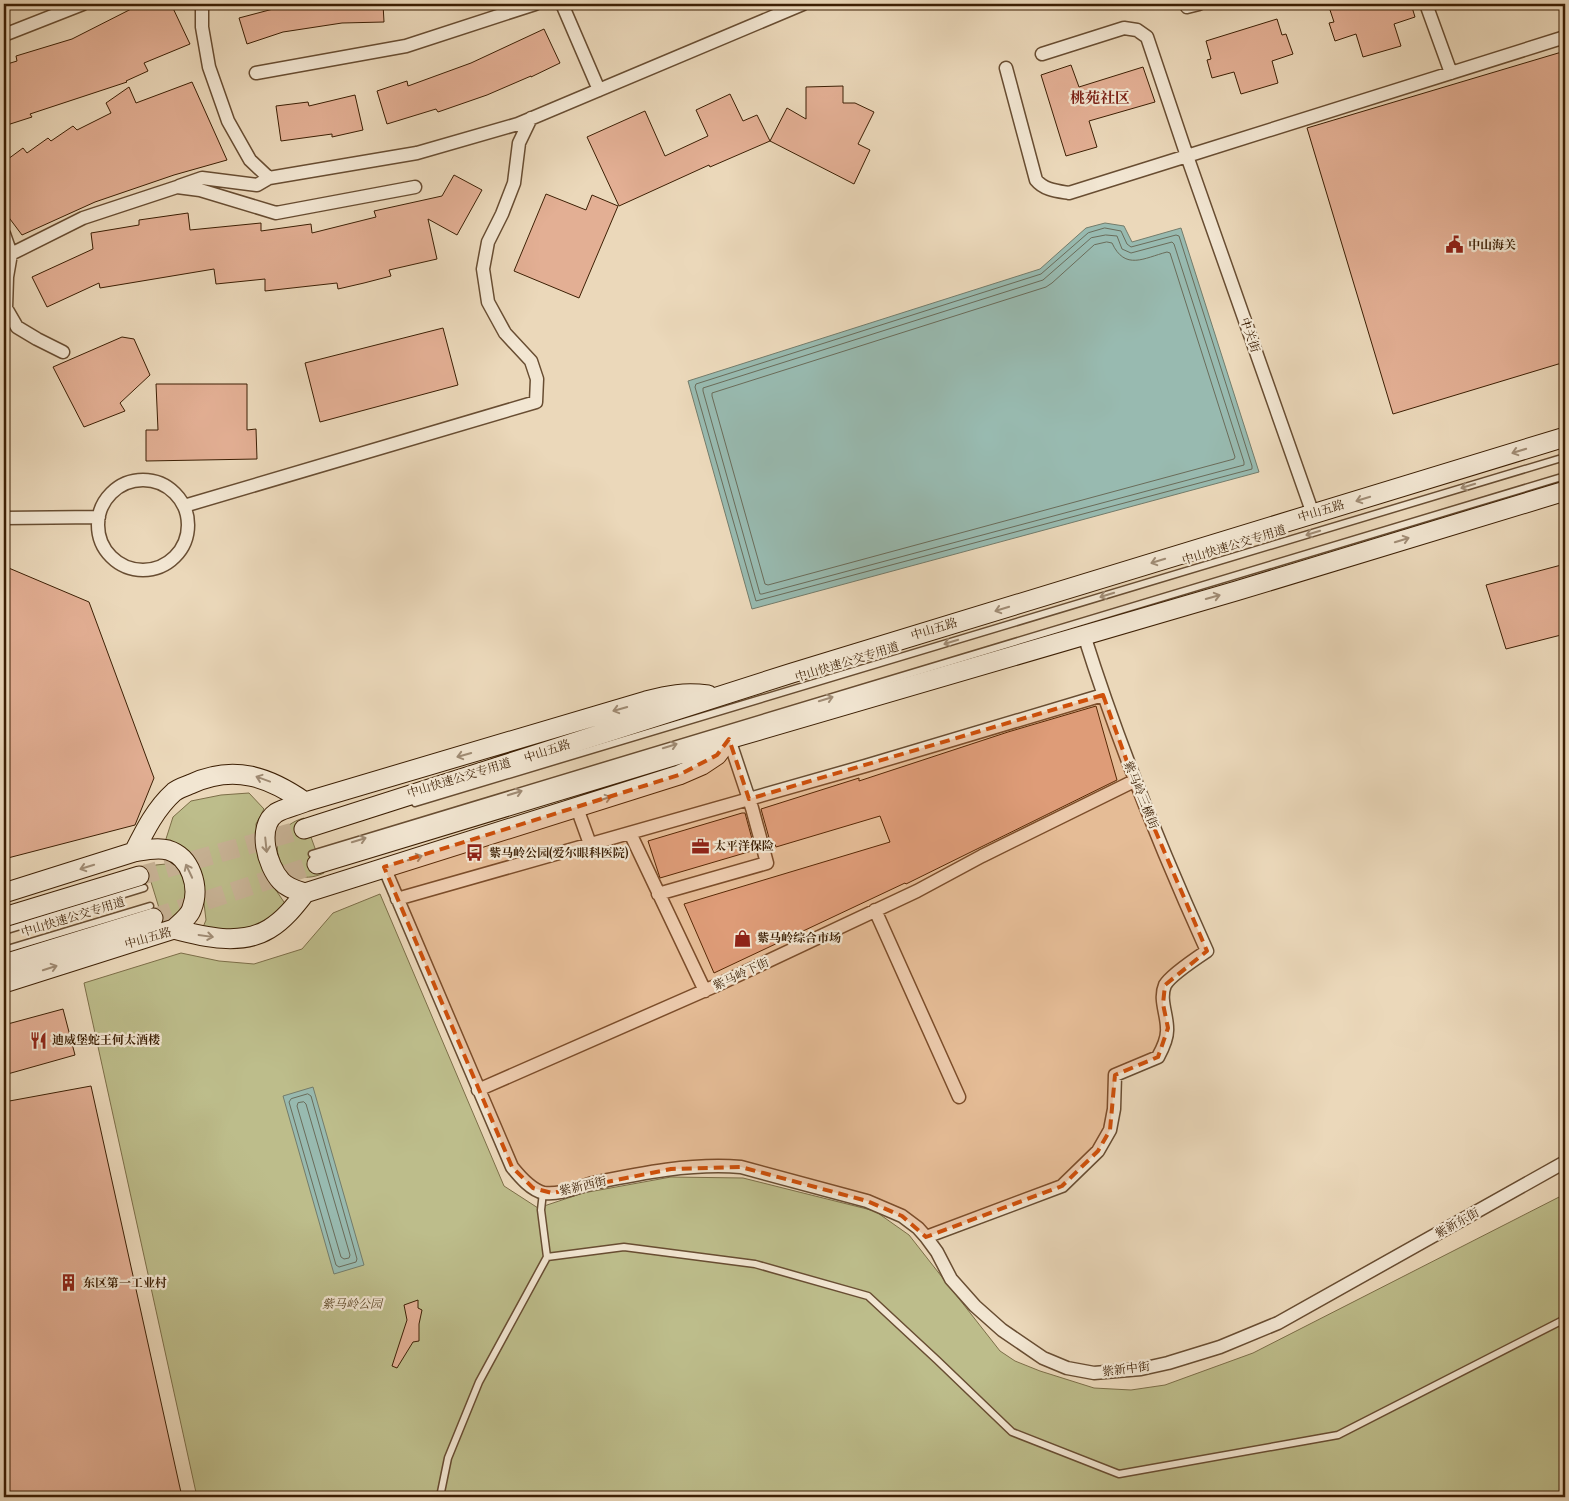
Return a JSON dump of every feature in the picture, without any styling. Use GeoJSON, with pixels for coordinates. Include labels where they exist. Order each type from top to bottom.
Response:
{"type":"FeatureCollection","features":[{"type":"Feature","properties":{"kind":"main road","name":"中山五路"},"geometry":{"type":"LineString","coordinates":[[309,833],[718,696],[1565,437]]}},
{"type":"Feature","properties":{"kind":"main road"},"geometry":{"type":"LineString","coordinates":[[315,859],[1084,635],[1565,491]]}},
{"type":"Feature","properties":{"kind":"main road"},"geometry":{"type":"LineString","coordinates":[[718,696],[689,693],[646,701],[305,802],[275,814],[266,828],[265,846],[270,862],[280,880],[291,888],[305,893],[679,775],[702,765],[717,755],[729,738]]}},
{"type":"Feature","properties":{"kind":"main road"},"geometry":{"type":"LineString","coordinates":[[134,852],[156,813],[175,791],[205,777],[235,774],[257,776],[285,788],[305,802]]}},
{"type":"Feature","properties":{"kind":"main road"},"geometry":{"type":"LineString","coordinates":[[4,893],[134,852],[152,848],[168,850],[181,856],[192,871],[195,889],[192,910],[174,929]]}},
{"type":"Feature","properties":{"kind":"main road"},"geometry":{"type":"LineString","coordinates":[[4,917],[142,882]]}},
{"type":"Feature","properties":{"kind":"main road","name":"中山五路"},"geometry":{"type":"LineString","coordinates":[[4,983],[174,929],[192,934],[228,939],[248,937],[269,929],[285,916],[305,893]]}},
{"type":"Feature","properties":{"kind":"main road","name":"中山五路"},"geometry":{"type":"LineString","coordinates":[[4,964],[152,912]]}},
{"type":"Feature","properties":{"kind":"street"},"geometry":{"type":"LineString","coordinates":[[4,35],[83,4]]}},
{"type":"Feature","properties":{"kind":"street"},"geometry":{"type":"LineString","coordinates":[[202,4],[202,27],[209,67],[228,121],[250,160],[269,178]]}},
{"type":"Feature","properties":{"kind":"street"},"geometry":{"type":"LineString","coordinates":[[256,73],[406,46],[534,4]]}},
{"type":"Feature","properties":{"kind":"street"},"geometry":{"type":"LineString","coordinates":[[562,4],[600,90]]}},
{"type":"Feature","properties":{"kind":"street"},"geometry":{"type":"LineString","coordinates":[[11,254],[83,218],[202,178],[257,186],[269,178],[417,153],[518,124],[803,4]]}},
{"type":"Feature","properties":{"kind":"street"},"geometry":{"type":"LineString","coordinates":[[1426,4],[1451,74]]}},
{"type":"Feature","properties":{"kind":"street","name":"中关街"},"geometry":{"type":"LineString","coordinates":[[1042,54],[1124,28],[1137,30],[1147,37],[1313,514]]}},
{"type":"Feature","properties":{"kind":"street"},"geometry":{"type":"LineString","coordinates":[[1006,68],[1036,180],[1041,185],[1050,189],[1069,193],[1565,37]]}},
{"type":"Feature","properties":{"kind":"street"},"geometry":{"type":"LineString","coordinates":[[184,506],[536,402],[537,379],[531,362],[505,333],[488,302],[483,269],[488,242],[502,214],[514,183],[519,143],[531,118]]}},
{"type":"Feature","properties":{"kind":"street"},"geometry":{"type":"LineString","coordinates":[[177,187],[200,190],[276,213],[415,188]]}},
{"type":"Feature","properties":{"kind":"street"},"geometry":{"type":"LineString","coordinates":[[4,234],[11,254],[7,277],[6,308],[17,326],[36,339],[63,352]]}},
{"type":"Feature","properties":{"kind":"street"},"geometry":{"type":"LineString","coordinates":[[149,480],[164,485],[176,494],[184,506],[188,520],[188,534],[183,547],[174,558],[162,566],[148,570],[134,569],[120,564],[109,555],[101,542],[98,527],[99,517],[107,498],[119,487],[133,481],[149,480]]}},
{"type":"Feature","properties":{"kind":"street"},"geometry":{"type":"LineString","coordinates":[[4,518],[99,517]]}},
{"type":"Feature","properties":{"kind":"street","name":"紫马岭三横街"},"geometry":{"type":"LineString","coordinates":[[922,1232],[1062,1186],[1098,1151],[1110,1130],[1114,1109],[1115,1075],[1158,1057],[1165,1043],[1168,1028],[1163,1004],[1166,985],[1176,974],[1207,951],[1134,781],[1084,635]]}},
{"type":"Feature","properties":{"kind":"street"},"geometry":{"type":"LineString","coordinates":[[397,899],[874,763],[1103,695]]}},
{"type":"Feature","properties":{"kind":"street"},"geometry":{"type":"LineString","coordinates":[[658,894],[767,863],[752,808],[729,738]]}},
{"type":"Feature","properties":{"kind":"street","name":"紫马岭下街"},"geometry":{"type":"LineString","coordinates":[[478,1090],[705,991],[917,891],[982,856],[1134,781]]}},
{"type":"Feature","properties":{"kind":"street"},"geometry":{"type":"LineString","coordinates":[[577,808],[590,844]]}},
{"type":"Feature","properties":{"kind":"street"},"geometry":{"type":"LineString","coordinates":[[630,833],[705,991]]}},
{"type":"Feature","properties":{"kind":"street","name":"紫新西街"},"geometry":{"type":"LineString","coordinates":[[384,867],[512,1167],[533,1188],[552,1193],[671,1169],[704,1166],[741,1167],[867,1201],[902,1216],[922,1232]]}},
{"type":"Feature","properties":{"kind":"street"},"geometry":{"type":"LineString","coordinates":[[875,910],[959,1097]]}},
{"type":"Feature","properties":{"kind":"street","name":"紫新东街"},"geometry":{"type":"LineString","coordinates":[[1348,1284],[1565,1162]]}},
{"type":"Feature","properties":{"kind":"street","name":"紫新中街"},"geometry":{"type":"LineString","coordinates":[[922,1232],[951,1279],[975,1306],[1002,1330],[1043,1358],[1067,1368],[1094,1373],[1141,1369],[1220,1347],[1278,1323],[1348,1284]]}},
{"type":"Feature","properties":{"kind":"lane","name":"中山快速公交专用道"},"geometry":{"type":"LineString","coordinates":[[412,804],[1565,457]]}},
{"type":"Feature","properties":{"kind":"lane"},"geometry":{"type":"LineString","coordinates":[[315,859],[1565,476]]}},
{"type":"Feature","properties":{"kind":"lane","name":"中山快速公交专用道"},"geometry":{"type":"LineString","coordinates":[[4,930],[142,882]]}},
{"type":"Feature","properties":{"kind":"lane","name":"中山快速公交专用道"},"geometry":{"type":"LineString","coordinates":[[4,950],[152,912]]}},
{"type":"Feature","properties":{"kind":"lane"},"geometry":{"type":"LineString","coordinates":[[440,1497],[448,1458],[479,1382],[547,1257],[541,1210],[543,1192]]}},
{"type":"Feature","properties":{"kind":"lane"},"geometry":{"type":"LineString","coordinates":[[547,1257],[624,1247],[755,1264],[868,1296],[1012,1432],[1119,1474],[1338,1435],[1565,1319]]}},
{"type":"Feature","properties":{"kind":"highlighted area"},"geometry":{"type":"Polygon","coordinates":[[[1103,695],[1134,781],[1207,951],[1165,985],[1163,1004],[1168,1028],[1158,1057],[1115,1075],[1110,1130],[1098,1151],[1062,1186],[926,1237],[902,1216],[867,1201],[741,1167],[671,1169],[552,1193],[533,1188],[512,1167],[384,867],[679,775],[717,755],[729,739],[749,799],[1103,695]]]}},
{"type":"Feature","properties":{"kind":"green space"},"geometry":{"type":"Polygon","coordinates":[[[249,793],[264,809],[256,824],[258,857],[265,874],[288,908],[256,929],[201,932],[206,920],[201,878],[165,842],[173,817],[191,801],[221,795],[249,793]]]}},
{"type":"Feature","properties":{"kind":"green space"},"geometry":{"type":"Polygon","coordinates":[[[304,818],[324,873],[308,877],[295,875],[285,868],[279,858],[277,847],[281,835],[289,825],[304,818]]]}},
{"type":"Feature","properties":{"kind":"green space"},"geometry":{"type":"Polygon","coordinates":[[[166,864],[173,866],[189,879],[183,916],[164,924],[147,869],[156,865],[166,864]]]}},
{"type":"Feature","properties":{"kind":"green space","name":"紫马岭公园"},"geometry":{"type":"Polygon","coordinates":[[[380,894],[504,1186],[538,1208],[583,1193],[671,1177],[743,1178],[875,1211],[909,1235],[1000,1351],[1015,1361],[1040,1371],[1094,1388],[1131,1390],[1165,1385],[1253,1353],[1565,1194],[1565,1497],[197,1497],[84,983],[181,953],[219,961],[254,964],[302,949],[333,913],[380,894]]]}},
{"type":"Feature","properties":{"kind":"water"},"geometry":{"type":"Polygon","coordinates":[[[1105,223],[1124,226],[1132,242],[1181,228],[1259,472],[752,609],[688,381],[1040,269],[1086,228],[1105,223]]]}},
{"type":"Feature","properties":{"kind":"water"},"geometry":{"type":"Polygon","coordinates":[[[313,1087],[364,1265],[334,1274],[283,1096],[313,1087]]]}},
{"type":"Feature","properties":{"kind":"building"},"geometry":{"type":"Polygon","coordinates":[[[141,4],[171,4],[190,44],[144,63],[148,71],[127,82],[30,114],[32,117],[4,126],[4,65],[17,61],[16,56],[72,39],[141,4]]]}},
{"type":"Feature","properties":{"kind":"building"},"geometry":{"type":"Polygon","coordinates":[[[292,4],[383,4],[384,22],[342,23],[283,32],[247,44],[239,18],[292,4]]]}},
{"type":"Feature","properties":{"kind":"building"},"geometry":{"type":"Polygon","coordinates":[[[1328,4],[1411,4],[1415,17],[1394,24],[1401,46],[1363,57],[1356,34],[1335,41],[1329,23],[1334,22],[1328,4]]]}},
{"type":"Feature","properties":{"kind":"building"},"geometry":{"type":"Polygon","coordinates":[[[1277,19],[1282,35],[1286,34],[1293,54],[1272,61],[1278,83],[1241,94],[1234,72],[1212,78],[1207,60],[1211,59],[1206,41],[1277,19]]]}},
{"type":"Feature","properties":{"kind":"building"},"geometry":{"type":"Polygon","coordinates":[[[544,29],[560,63],[487,95],[438,112],[436,109],[387,124],[377,91],[407,81],[408,86],[471,63],[544,29]]]}},
{"type":"Feature","properties":{"kind":"building","name":"中山海关"},"geometry":{"type":"Polygon","coordinates":[[[1565,51],[1565,362],[1393,414],[1307,128],[1565,51]]]}},
{"type":"Feature","properties":{"kind":"building"},"geometry":{"type":"Polygon","coordinates":[[[1071,65],[1079,87],[1143,67],[1155,102],[1089,121],[1097,147],[1066,156],[1041,75],[1071,65]]]}},
{"type":"Feature","properties":{"kind":"building"},"geometry":{"type":"Polygon","coordinates":[[[192,82],[227,160],[174,175],[95,202],[22,235],[4,211],[4,162],[23,148],[27,153],[48,138],[51,141],[73,126],[77,130],[111,113],[106,103],[129,87],[136,103],[192,82]]]}},
{"type":"Feature","properties":{"kind":"building"},"geometry":{"type":"Polygon","coordinates":[[[843,86],[843,103],[855,103],[874,112],[858,144],[870,150],[854,184],[770,141],[787,108],[806,119],[806,87],[843,86]]]}},
{"type":"Feature","properties":{"kind":"building"},"geometry":{"type":"Polygon","coordinates":[[[730,94],[743,121],[757,115],[770,141],[710,167],[709,165],[619,206],[587,137],[645,111],[665,156],[708,136],[696,110],[730,94]]]}},
{"type":"Feature","properties":{"kind":"building"},"geometry":{"type":"Polygon","coordinates":[[[355,95],[363,130],[332,137],[332,134],[281,141],[276,106],[308,102],[309,106],[355,95]]]}},
{"type":"Feature","properties":{"kind":"building"},"geometry":{"type":"Polygon","coordinates":[[[454,175],[482,190],[457,235],[428,219],[437,259],[389,270],[391,276],[364,283],[338,289],[337,283],[265,291],[265,279],[216,284],[214,269],[100,288],[99,283],[47,307],[32,277],[93,249],[91,233],[139,225],[139,220],[188,213],[190,230],[261,223],[261,231],[311,224],[312,233],[376,217],[374,211],[442,196],[454,175]]]}},
{"type":"Feature","properties":{"kind":"building"},"geometry":{"type":"Polygon","coordinates":[[[546,194],[586,210],[592,195],[618,206],[579,298],[514,271],[546,194]]]}},
{"type":"Feature","properties":{"kind":"building"},"geometry":{"type":"Polygon","coordinates":[[[443,328],[458,385],[320,422],[305,363],[443,328]]]}},
{"type":"Feature","properties":{"kind":"building"},"geometry":{"type":"Polygon","coordinates":[[[122,337],[134,339],[150,375],[120,403],[125,411],[84,427],[53,367],[122,337]]]}},
{"type":"Feature","properties":{"kind":"building"},"geometry":{"type":"Polygon","coordinates":[[[156,384],[247,384],[247,430],[256,429],[257,459],[146,461],[146,430],[158,430],[156,384]]]}},
{"type":"Feature","properties":{"kind":"building"},"geometry":{"type":"Polygon","coordinates":[[[1565,564],[1565,634],[1506,649],[1486,585],[1565,564]]]}},
{"type":"Feature","properties":{"kind":"building"},"geometry":{"type":"Polygon","coordinates":[[[4,566],[89,602],[154,778],[135,825],[4,859],[4,566]]]}},
{"type":"Feature","properties":{"kind":"building"},"geometry":{"type":"Polygon","coordinates":[[[1096,706],[1117,780],[906,884],[714,973],[684,904],[890,842],[880,816],[776,847],[775,844],[771,845],[761,809],[859,778],[859,781],[1008,732],[1096,706]]]}},
{"type":"Feature","properties":{"kind":"building","name":"太平洋保险"},"geometry":{"type":"Polygon","coordinates":[[[745,813],[755,850],[660,878],[648,841],[745,813]]]}},
{"type":"Feature","properties":{"kind":"building","name":"迪威堡蛇王何太酒楼"},"geometry":{"type":"Polygon","coordinates":[[[63,1009],[75,1055],[4,1075],[4,1025],[63,1009]]]}},
{"type":"Feature","properties":{"kind":"building","name":"东区第一工业村"},"geometry":{"type":"Polygon","coordinates":[[[91,1086],[182,1497],[10,1497],[4,1465],[4,1102],[91,1086]]]}},
{"type":"Feature","properties":{"kind":"building"},"geometry":{"type":"Polygon","coordinates":[[[418,1300],[418,1308],[422,1310],[419,1324],[419,1341],[413,1342],[397,1368],[392,1366],[407,1320],[404,1305],[418,1300]]]}},
{"type":"Feature","properties":{"kind":"tunnel"},"geometry":{"type":"LineString","coordinates":[[139,876],[304,829]]}},
{"type":"Feature","properties":{"kind":"tunnel"},"geometry":{"type":"LineString","coordinates":[[153,918],[317,864]]}},
{"type":"Feature","properties":{"kind":"place","name":"中山海关"},"geometry":{"type":"Point","coordinates":[1454,245]}},
{"type":"Feature","properties":{"kind":"place","name":"太平洋保险"},"geometry":{"type":"Point","coordinates":[700,846]}},
{"type":"Feature","properties":{"kind":"place","name":"紫马岭公园(爱尔眼科医院)"},"geometry":{"type":"Point","coordinates":[475,853]}},
{"type":"Feature","properties":{"kind":"place","name":"紫马岭综合市场"},"geometry":{"type":"Point","coordinates":[743,938]}},
{"type":"Feature","properties":{"kind":"place","name":"迪威堡蛇王何太酒楼"},"geometry":{"type":"Point","coordinates":[38,1040]}},
{"type":"Feature","properties":{"kind":"place","name":"东区第一工业村"},"geometry":{"type":"Point","coordinates":[69,1283]}},
{"type":"Feature","properties":{"kind":"district","name":"桃苑社区"},"geometry":{"type":"Point","coordinates":[1100,98]}}]}
